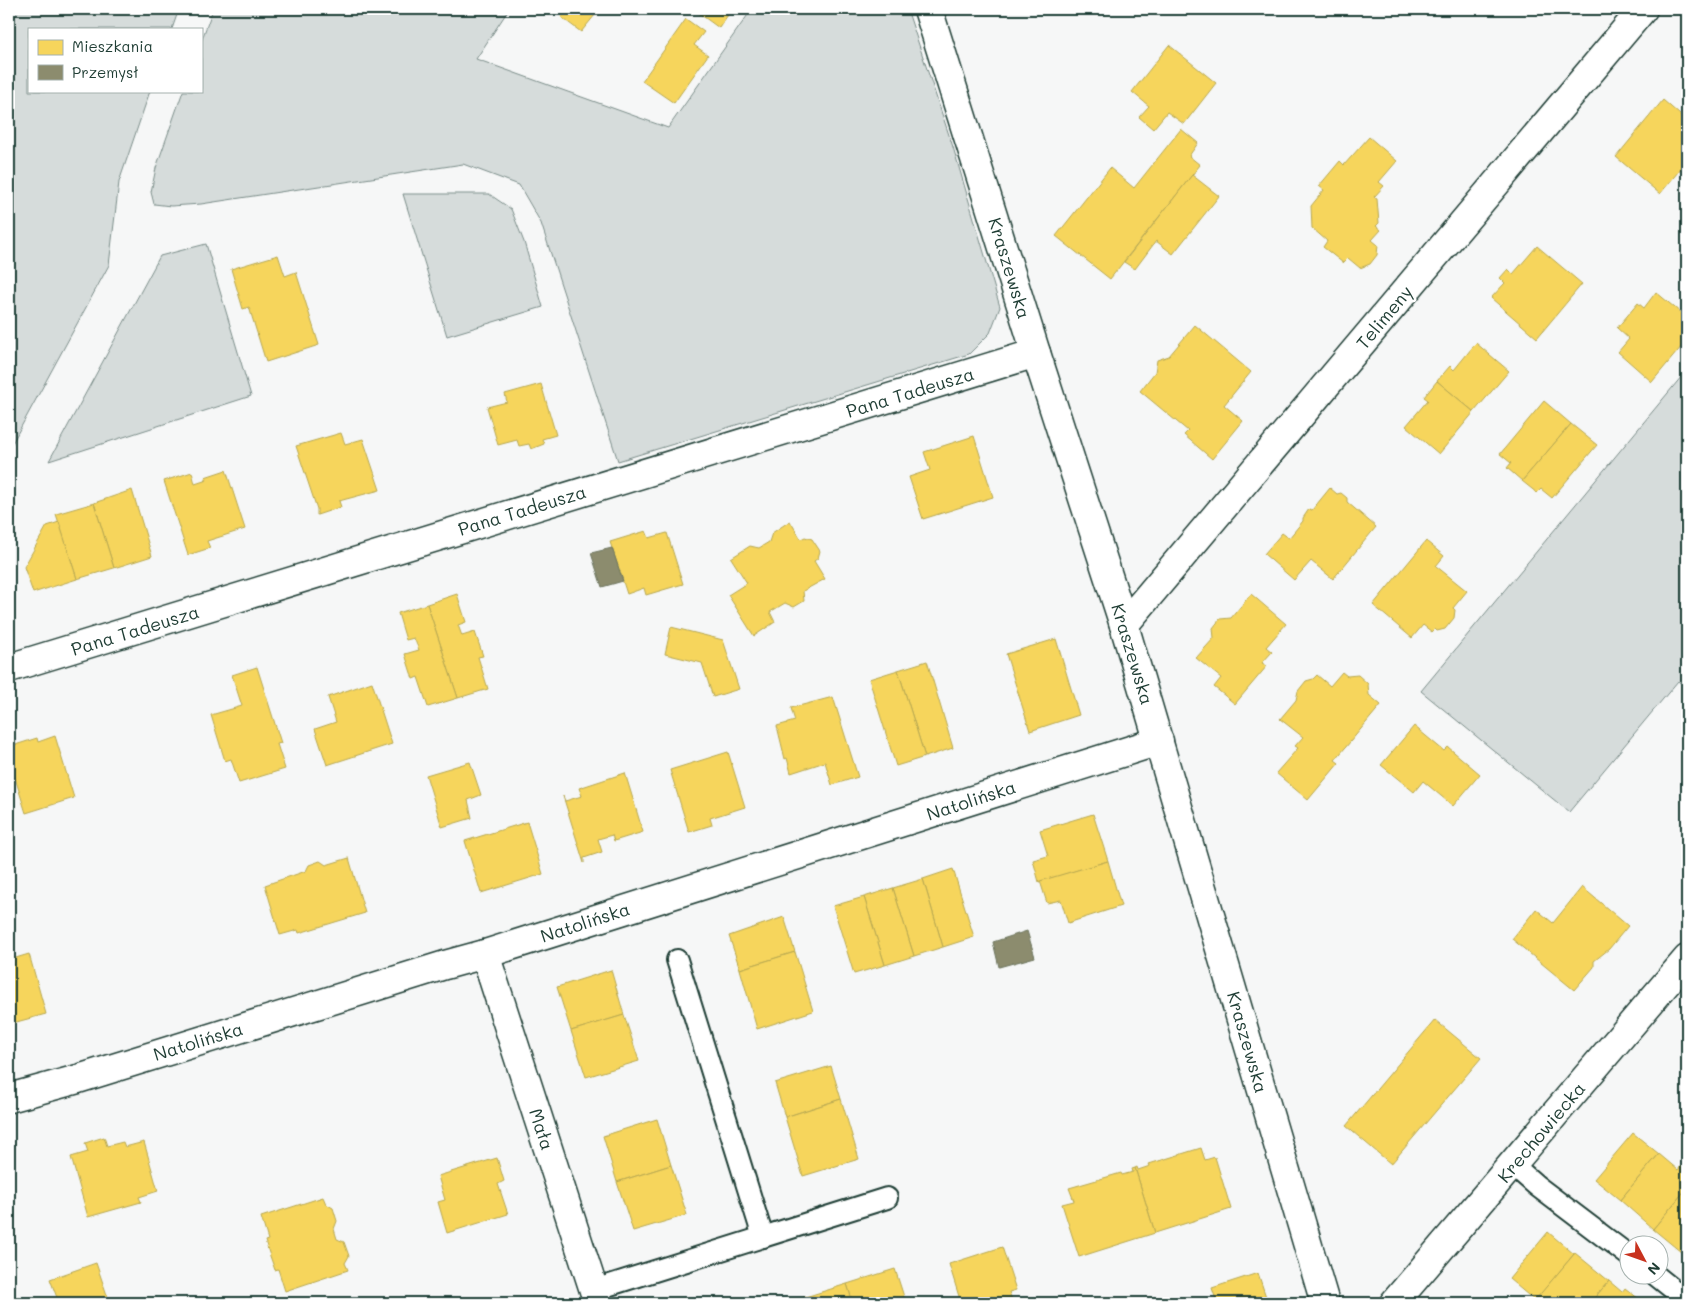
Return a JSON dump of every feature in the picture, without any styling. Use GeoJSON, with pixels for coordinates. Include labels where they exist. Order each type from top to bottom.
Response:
{"type":"FeatureCollection","features":[{"type":"Feature","properties":{"kind":"street","name":"Kraszewska"},"geometry":{"type":"LineString","coordinates":[[928,9],[1124,625],[1324,1303]]}},
{"type":"Feature","properties":{"kind":"street","name":"Telimeny"},"geometry":{"type":"LineString","coordinates":[[1124,625],[1643,9]]}},
{"type":"Feature","properties":{"kind":"street","name":"Pana Tadeusza"},"geometry":{"type":"LineString","coordinates":[[9,668],[1036,353]]}},
{"type":"Feature","properties":{"kind":"street","name":"Natolińska"},"geometry":{"type":"LineString","coordinates":[[9,1098],[485,954],[1159,740]]}},
{"type":"Feature","properties":{"kind":"street","name":"Mała"},"geometry":{"type":"LineString","coordinates":[[485,954],[596,1297]]}},
{"type":"Feature","properties":{"kind":"street","name":"Krechowiecka"},"geometry":{"type":"LineString","coordinates":[[1394,1303],[1687,959]]}},
{"type":"Feature","properties":{"kind":"lane"},"geometry":{"type":"LineString","coordinates":[[677,960],[763,1238]]}},
{"type":"Feature","properties":{"kind":"lane"},"geometry":{"type":"LineString","coordinates":[[1513,1165],[1537,1186],[1618,1247]]}},
{"type":"Feature","properties":{"kind":"lane"},"geometry":{"type":"LineString","coordinates":[[596,1297],[763,1238],[887,1198]]}},
{"type":"Feature","properties":{"kind":"lane"},"geometry":{"type":"LineString","coordinates":[[1666,1284],[1684,1298]]}},
{"type":"Feature","properties":{"kind":"shaded area"},"geometry":{"type":"Polygon","coordinates":[[[9,9],[179,9],[172,28],[28,28],[28,92],[150,92],[119,182],[109,265],[9,449],[9,9]]]}},
{"type":"Feature","properties":{"kind":"shaded area"},"geometry":{"type":"Polygon","coordinates":[[[213,9],[509,9],[476,59],[668,128],[752,9],[907,9],[953,147],[1000,307],[990,333],[969,354],[618,461],[541,223],[519,185],[463,164],[201,204],[171,206],[154,204],[151,192],[156,168],[183,92],[202,92],[202,39],[213,9]]]}},
{"type":"Feature","properties":{"kind":"shaded area"},"geometry":{"type":"Polygon","coordinates":[[[403,194],[489,194],[511,209],[524,242],[543,307],[447,336],[403,194]]]}},
{"type":"Feature","properties":{"kind":"shaded area"},"geometry":{"type":"Polygon","coordinates":[[[206,244],[251,396],[49,461],[160,256],[206,244]]]}},
{"type":"Feature","properties":{"kind":"shaded area"},"geometry":{"type":"Polygon","coordinates":[[[1687,370],[1687,688],[1678,681],[1569,812],[1421,691],[1687,370]]]}},
{"type":"Feature","properties":{"kind":"building: Mieszkania"},"geometry":{"type":"Polygon","coordinates":[[[568,9],[600,9],[581,32],[561,17],[568,9]]]}},
{"type":"Feature","properties":{"kind":"building: Mieszkania"},"geometry":{"type":"Polygon","coordinates":[[[693,9],[732,9],[719,28],[693,9]]]}},
{"type":"Feature","properties":{"kind":"building: Mieszkania"},"geometry":{"type":"Polygon","coordinates":[[[686,19],[704,32],[694,45],[708,55],[674,103],[642,81],[686,19]]]}},
{"type":"Feature","properties":{"kind":"building: Mieszkania"},"geometry":{"type":"Polygon","coordinates":[[[1169,45],[1216,83],[1184,124],[1167,112],[1153,129],[1139,117],[1149,106],[1132,92],[1169,45]]]}},
{"type":"Feature","properties":{"kind":"building: Mieszkania"},"geometry":{"type":"Polygon","coordinates":[[[1663,100],[1687,121],[1687,161],[1660,194],[1616,157],[1663,100]]]}},
{"type":"Feature","properties":{"kind":"building: Mieszkania"},"geometry":{"type":"Polygon","coordinates":[[[1181,129],[1198,143],[1189,156],[1200,165],[1110,279],[1056,236],[1110,168],[1134,188],[1181,129]]]}},
{"type":"Feature","properties":{"kind":"building: Mieszkania"},"geometry":{"type":"Polygon","coordinates":[[[1369,137],[1397,161],[1379,182],[1384,186],[1374,197],[1377,199],[1379,223],[1376,226],[1381,230],[1372,240],[1378,245],[1377,255],[1370,264],[1360,268],[1348,258],[1343,263],[1323,247],[1327,241],[1312,228],[1311,206],[1324,190],[1319,186],[1340,161],[1344,165],[1369,137]]]}},
{"type":"Feature","properties":{"kind":"building: Mieszkania"},"geometry":{"type":"Polygon","coordinates":[[[1192,175],[1219,196],[1173,254],[1156,241],[1135,269],[1124,262],[1192,175]]]}},
{"type":"Feature","properties":{"kind":"building: Mieszkania"},"geometry":{"type":"Polygon","coordinates":[[[1537,246],[1582,284],[1537,338],[1491,298],[1505,283],[1500,278],[1508,269],[1513,274],[1537,246]]]}},
{"type":"Feature","properties":{"kind":"building: Mieszkania"},"geometry":{"type":"Polygon","coordinates":[[[278,255],[285,276],[296,272],[319,345],[266,362],[249,307],[243,309],[231,269],[278,255]]]}},
{"type":"Feature","properties":{"kind":"building: Mieszkania"},"geometry":{"type":"Polygon","coordinates":[[[1656,292],[1687,318],[1687,340],[1652,382],[1618,352],[1629,339],[1617,328],[1638,303],[1644,308],[1656,292]]]}},
{"type":"Feature","properties":{"kind":"building: Mieszkania"},"geometry":{"type":"Polygon","coordinates":[[[1195,325],[1251,372],[1224,405],[1243,421],[1212,459],[1184,435],[1188,431],[1140,391],[1155,372],[1157,360],[1169,356],[1195,325]]]}},
{"type":"Feature","properties":{"kind":"building: Mieszkania"},"geometry":{"type":"Polygon","coordinates":[[[1476,343],[1509,371],[1474,412],[1437,381],[1450,366],[1454,370],[1476,343]]]}},
{"type":"Feature","properties":{"kind":"building: Mieszkania"},"geometry":{"type":"Polygon","coordinates":[[[1437,381],[1474,412],[1439,454],[1406,426],[1428,400],[1424,397],[1437,381]]]}},
{"type":"Feature","properties":{"kind":"building: Mieszkania"},"geometry":{"type":"Polygon","coordinates":[[[541,384],[556,435],[542,439],[544,444],[531,449],[529,444],[519,446],[517,440],[498,445],[487,407],[507,402],[505,394],[541,384]]]}},
{"type":"Feature","properties":{"kind":"building: Mieszkania"},"geometry":{"type":"Polygon","coordinates":[[[1544,401],[1571,424],[1522,481],[1507,468],[1511,463],[1500,454],[1544,401]]]}},
{"type":"Feature","properties":{"kind":"building: Mieszkania"},"geometry":{"type":"Polygon","coordinates":[[[1571,424],[1597,445],[1552,498],[1541,489],[1537,493],[1522,481],[1571,424]]]}},
{"type":"Feature","properties":{"kind":"building: Mieszkania"},"geometry":{"type":"Polygon","coordinates":[[[341,433],[345,444],[363,439],[380,490],[339,501],[341,507],[317,515],[317,509],[296,446],[341,433]]]}},
{"type":"Feature","properties":{"kind":"building: Mieszkania"},"geometry":{"type":"Polygon","coordinates":[[[974,436],[993,497],[923,519],[909,477],[930,470],[924,452],[974,436]]]}},
{"type":"Feature","properties":{"kind":"building: Mieszkania"},"geometry":{"type":"Polygon","coordinates":[[[226,470],[245,529],[207,541],[210,548],[188,555],[164,481],[192,472],[195,484],[207,480],[205,477],[226,470]]]}},
{"type":"Feature","properties":{"kind":"building: Mieszkania"},"geometry":{"type":"Polygon","coordinates":[[[1330,488],[1337,494],[1341,493],[1347,498],[1347,502],[1376,527],[1333,579],[1311,561],[1294,580],[1264,554],[1282,533],[1289,538],[1303,521],[1309,509],[1312,510],[1330,488]]]}},
{"type":"Feature","properties":{"kind":"building: Mieszkania"},"geometry":{"type":"Polygon","coordinates":[[[132,490],[152,556],[114,568],[94,503],[132,490]]]}},
{"type":"Feature","properties":{"kind":"building: Mieszkania"},"geometry":{"type":"Polygon","coordinates":[[[94,503],[114,568],[77,579],[56,514],[94,503]]]}},
{"type":"Feature","properties":{"kind":"building: Mieszkania"},"geometry":{"type":"Polygon","coordinates":[[[790,521],[801,539],[805,537],[812,539],[820,551],[818,558],[814,561],[825,579],[803,591],[804,601],[794,607],[785,603],[770,612],[775,622],[754,636],[728,595],[747,583],[731,558],[750,546],[759,548],[769,542],[772,533],[790,521]]]}},
{"type":"Feature","properties":{"kind":"building: Mieszkania"},"geometry":{"type":"Polygon","coordinates":[[[59,522],[77,579],[33,593],[24,567],[47,526],[59,522]]]}},
{"type":"Feature","properties":{"kind":"building: Mieszkania"},"geometry":{"type":"Polygon","coordinates":[[[646,531],[649,538],[667,533],[683,584],[646,595],[644,588],[627,594],[610,542],[646,531]]]}},
{"type":"Feature","properties":{"kind":"building: Mieszkania"},"geometry":{"type":"Polygon","coordinates":[[[1426,541],[1444,556],[1436,566],[1467,591],[1453,608],[1455,610],[1454,618],[1445,629],[1437,631],[1435,629],[1432,632],[1423,625],[1412,638],[1373,605],[1426,541]]]}},
{"type":"Feature","properties":{"kind":"building: Mieszkania"},"geometry":{"type":"Polygon","coordinates":[[[457,594],[466,622],[458,625],[462,636],[475,632],[483,656],[478,657],[488,689],[458,698],[427,604],[457,594]]]}},
{"type":"Feature","properties":{"kind":"building: Mieszkania"},"geometry":{"type":"Polygon","coordinates":[[[1251,594],[1286,624],[1266,647],[1272,652],[1262,663],[1267,666],[1235,704],[1214,687],[1221,678],[1196,658],[1214,638],[1213,628],[1220,619],[1231,618],[1251,594]]]}},
{"type":"Feature","properties":{"kind":"building: Mieszkania"},"geometry":{"type":"Polygon","coordinates":[[[427,604],[458,698],[428,707],[418,677],[413,679],[405,654],[419,650],[414,638],[406,640],[398,613],[427,604]]]}},
{"type":"Feature","properties":{"kind":"building: Mieszkania"},"geometry":{"type":"Polygon","coordinates":[[[671,627],[723,640],[739,689],[713,697],[702,663],[665,654],[671,627]]]}},
{"type":"Feature","properties":{"kind":"building: Mieszkania"},"geometry":{"type":"Polygon","coordinates":[[[1056,639],[1079,715],[1030,731],[1006,654],[1056,639]]]}},
{"type":"Feature","properties":{"kind":"building: Mieszkania"},"geometry":{"type":"Polygon","coordinates":[[[927,661],[953,748],[925,757],[898,670],[927,661]]]}},
{"type":"Feature","properties":{"kind":"building: Mieszkania"},"geometry":{"type":"Polygon","coordinates":[[[257,667],[281,743],[277,744],[285,769],[239,783],[231,759],[225,761],[211,715],[242,706],[232,675],[257,667]]]}},
{"type":"Feature","properties":{"kind":"building: Mieszkania"},"geometry":{"type":"Polygon","coordinates":[[[898,670],[925,757],[896,766],[869,679],[898,670]]]}},
{"type":"Feature","properties":{"kind":"building: Mieszkania"},"geometry":{"type":"Polygon","coordinates":[[[1342,672],[1347,676],[1358,675],[1368,684],[1369,695],[1381,705],[1335,760],[1339,763],[1308,800],[1276,773],[1298,748],[1295,746],[1303,737],[1280,719],[1296,700],[1298,691],[1306,681],[1313,679],[1317,675],[1330,686],[1342,672]]]}},
{"type":"Feature","properties":{"kind":"building: Mieszkania"},"geometry":{"type":"Polygon","coordinates":[[[372,682],[392,744],[327,765],[315,729],[336,722],[328,697],[372,682]]]}},
{"type":"Feature","properties":{"kind":"building: Mieszkania"},"geometry":{"type":"Polygon","coordinates":[[[833,697],[858,777],[832,785],[825,762],[791,773],[787,758],[785,759],[777,726],[795,721],[791,708],[833,697]]]}},
{"type":"Feature","properties":{"kind":"building: Mieszkania"},"geometry":{"type":"Polygon","coordinates":[[[1414,726],[1444,751],[1448,747],[1480,774],[1453,806],[1423,781],[1414,792],[1381,765],[1414,726]]]}},
{"type":"Feature","properties":{"kind":"building: Mieszkania"},"geometry":{"type":"Polygon","coordinates":[[[55,736],[74,798],[26,813],[9,759],[9,747],[37,738],[38,742],[55,736]]]}},
{"type":"Feature","properties":{"kind":"building: Mieszkania"},"geometry":{"type":"Polygon","coordinates":[[[728,752],[745,807],[710,818],[712,825],[689,832],[670,770],[728,752]]]}},
{"type":"Feature","properties":{"kind":"building: Mieszkania"},"geometry":{"type":"Polygon","coordinates":[[[470,762],[481,795],[468,800],[472,818],[442,827],[426,775],[470,762]]]}},
{"type":"Feature","properties":{"kind":"building: Mieszkania"},"geometry":{"type":"Polygon","coordinates":[[[625,773],[643,832],[614,841],[612,835],[598,839],[602,852],[584,858],[584,863],[563,796],[565,801],[582,796],[579,788],[625,773]]]}},
{"type":"Feature","properties":{"kind":"building: Mieszkania"},"geometry":{"type":"Polygon","coordinates":[[[1093,814],[1108,861],[1039,882],[1033,860],[1048,856],[1040,830],[1093,814]]]}},
{"type":"Feature","properties":{"kind":"building: Mieszkania"},"geometry":{"type":"Polygon","coordinates":[[[527,822],[543,874],[481,893],[465,841],[527,822]]]}},
{"type":"Feature","properties":{"kind":"building: Mieszkania"},"geometry":{"type":"Polygon","coordinates":[[[349,858],[365,913],[299,933],[298,930],[280,935],[265,885],[306,871],[309,865],[320,861],[326,865],[349,858]]]}},
{"type":"Feature","properties":{"kind":"building: Mieszkania"},"geometry":{"type":"Polygon","coordinates":[[[1108,861],[1121,906],[1068,923],[1061,900],[1047,903],[1040,881],[1108,861]]]}},
{"type":"Feature","properties":{"kind":"building: Mieszkania"},"geometry":{"type":"Polygon","coordinates":[[[953,869],[974,937],[943,947],[923,879],[953,869]]]}},
{"type":"Feature","properties":{"kind":"building: Mieszkania"},"geometry":{"type":"Polygon","coordinates":[[[923,879],[943,947],[914,956],[893,888],[923,879]]]}},
{"type":"Feature","properties":{"kind":"building: Mieszkania"},"geometry":{"type":"Polygon","coordinates":[[[1582,887],[1628,926],[1609,949],[1594,961],[1594,967],[1574,990],[1512,939],[1536,909],[1553,923],[1582,887]]]}},
{"type":"Feature","properties":{"kind":"building: Mieszkania"},"geometry":{"type":"Polygon","coordinates":[[[893,888],[914,956],[885,965],[864,897],[893,888]]]}},
{"type":"Feature","properties":{"kind":"building: Mieszkania"},"geometry":{"type":"Polygon","coordinates":[[[864,897],[885,965],[854,974],[833,906],[864,897]]]}},
{"type":"Feature","properties":{"kind":"building: Mieszkania"},"geometry":{"type":"Polygon","coordinates":[[[784,917],[795,952],[740,969],[729,936],[784,917]]]}},
{"type":"Feature","properties":{"kind":"building: Mieszkania"},"geometry":{"type":"Polygon","coordinates":[[[795,952],[813,1011],[757,1029],[740,969],[795,952]]]}},
{"type":"Feature","properties":{"kind":"building: Mieszkania"},"geometry":{"type":"Polygon","coordinates":[[[29,954],[46,1014],[9,1024],[9,960],[29,954]]]}},
{"type":"Feature","properties":{"kind":"building: Mieszkania"},"geometry":{"type":"Polygon","coordinates":[[[611,970],[624,1015],[571,1031],[557,987],[611,970]]]}},
{"type":"Feature","properties":{"kind":"building: Mieszkania"},"geometry":{"type":"Polygon","coordinates":[[[624,1015],[639,1061],[586,1077],[571,1031],[624,1015]]]}},
{"type":"Feature","properties":{"kind":"building: Mieszkania"},"geometry":{"type":"Polygon","coordinates":[[[1435,1020],[1481,1058],[1391,1164],[1346,1126],[1435,1020]]]}},
{"type":"Feature","properties":{"kind":"building: Mieszkania"},"geometry":{"type":"Polygon","coordinates":[[[831,1066],[841,1099],[785,1117],[775,1083],[831,1066]]]}},
{"type":"Feature","properties":{"kind":"building: Mieszkania"},"geometry":{"type":"Polygon","coordinates":[[[841,1099],[859,1159],[803,1176],[785,1117],[841,1099]]]}},
{"type":"Feature","properties":{"kind":"building: Mieszkania"},"geometry":{"type":"Polygon","coordinates":[[[657,1119],[671,1165],[617,1182],[603,1136],[657,1119]]]}},
{"type":"Feature","properties":{"kind":"building: Mieszkania"},"geometry":{"type":"Polygon","coordinates":[[[1633,1133],[1659,1154],[1620,1200],[1594,1179],[1633,1133]]]}},
{"type":"Feature","properties":{"kind":"building: Mieszkania"},"geometry":{"type":"Polygon","coordinates":[[[104,1137],[107,1146],[123,1142],[125,1147],[144,1142],[158,1191],[139,1197],[141,1202],[88,1217],[71,1157],[88,1152],[85,1143],[104,1137]]]}},
{"type":"Feature","properties":{"kind":"building: Mieszkania"},"geometry":{"type":"Polygon","coordinates":[[[1201,1148],[1205,1160],[1215,1157],[1231,1209],[1155,1233],[1135,1168],[1137,1167],[1138,1170],[1150,1166],[1149,1164],[1201,1148]]]}},
{"type":"Feature","properties":{"kind":"building: Mieszkania"},"geometry":{"type":"Polygon","coordinates":[[[1659,1154],[1678,1170],[1681,1166],[1687,1171],[1687,1188],[1653,1229],[1620,1200],[1659,1154]]]}},
{"type":"Feature","properties":{"kind":"building: Mieszkania"},"geometry":{"type":"Polygon","coordinates":[[[497,1158],[504,1181],[498,1184],[508,1214],[447,1233],[438,1202],[445,1200],[438,1176],[497,1158]]]}},
{"type":"Feature","properties":{"kind":"building: Mieszkania"},"geometry":{"type":"Polygon","coordinates":[[[671,1165],[687,1215],[633,1231],[617,1182],[671,1165]]]}},
{"type":"Feature","properties":{"kind":"building: Mieszkania"},"geometry":{"type":"Polygon","coordinates":[[[1135,1168],[1155,1233],[1079,1257],[1062,1204],[1074,1201],[1069,1188],[1121,1173],[1122,1175],[1133,1172],[1132,1169],[1135,1168]]]}},
{"type":"Feature","properties":{"kind":"building: Mieszkania"},"geometry":{"type":"Polygon","coordinates":[[[1687,1188],[1687,1257],[1668,1241],[1668,1234],[1659,1234],[1653,1229],[1687,1188]]]}},
{"type":"Feature","properties":{"kind":"building: Mieszkania"},"geometry":{"type":"Polygon","coordinates":[[[323,1197],[326,1204],[333,1208],[337,1221],[334,1229],[337,1239],[344,1242],[349,1256],[345,1263],[348,1270],[285,1291],[278,1269],[275,1270],[265,1241],[268,1240],[261,1217],[323,1197]]]}},
{"type":"Feature","properties":{"kind":"building: Mieszkania"},"geometry":{"type":"Polygon","coordinates":[[[1548,1232],[1574,1254],[1535,1301],[1509,1279],[1548,1232]]]}},
{"type":"Feature","properties":{"kind":"building: Mieszkania"},"geometry":{"type":"Polygon","coordinates":[[[1002,1247],[1016,1290],[1009,1292],[1013,1303],[961,1303],[949,1264],[1002,1247]]]}},
{"type":"Feature","properties":{"kind":"building: Mieszkania"},"geometry":{"type":"Polygon","coordinates":[[[1575,1253],[1609,1281],[1590,1303],[1541,1303],[1536,1299],[1575,1253]]]}},
{"type":"Feature","properties":{"kind":"building: Mieszkania"},"geometry":{"type":"Polygon","coordinates":[[[96,1263],[108,1298],[93,1303],[59,1303],[50,1279],[96,1263]]]}},
{"type":"Feature","properties":{"kind":"building: Mieszkania"},"geometry":{"type":"Polygon","coordinates":[[[895,1269],[906,1303],[853,1303],[847,1284],[895,1269]]]}},
{"type":"Feature","properties":{"kind":"building: Mieszkania"},"geometry":{"type":"Polygon","coordinates":[[[1258,1273],[1268,1303],[1217,1303],[1212,1288],[1258,1273]]]}},
{"type":"Feature","properties":{"kind":"building: Mieszkania"},"geometry":{"type":"Polygon","coordinates":[[[1609,1281],[1622,1292],[1625,1288],[1644,1303],[1590,1303],[1609,1281]]]}},
{"type":"Feature","properties":{"kind":"building: Mieszkania"},"geometry":{"type":"Polygon","coordinates":[[[847,1284],[853,1303],[804,1303],[802,1298],[847,1284]]]}},
{"type":"Feature","properties":{"kind":"building: Przemysł"},"geometry":{"type":"Polygon","coordinates":[[[612,548],[623,581],[602,587],[591,553],[612,548]]]}},
{"type":"Feature","properties":{"kind":"building: Przemysł"},"geometry":{"type":"Polygon","coordinates":[[[1027,931],[1035,957],[999,967],[993,942],[1027,931]]]}}]}
